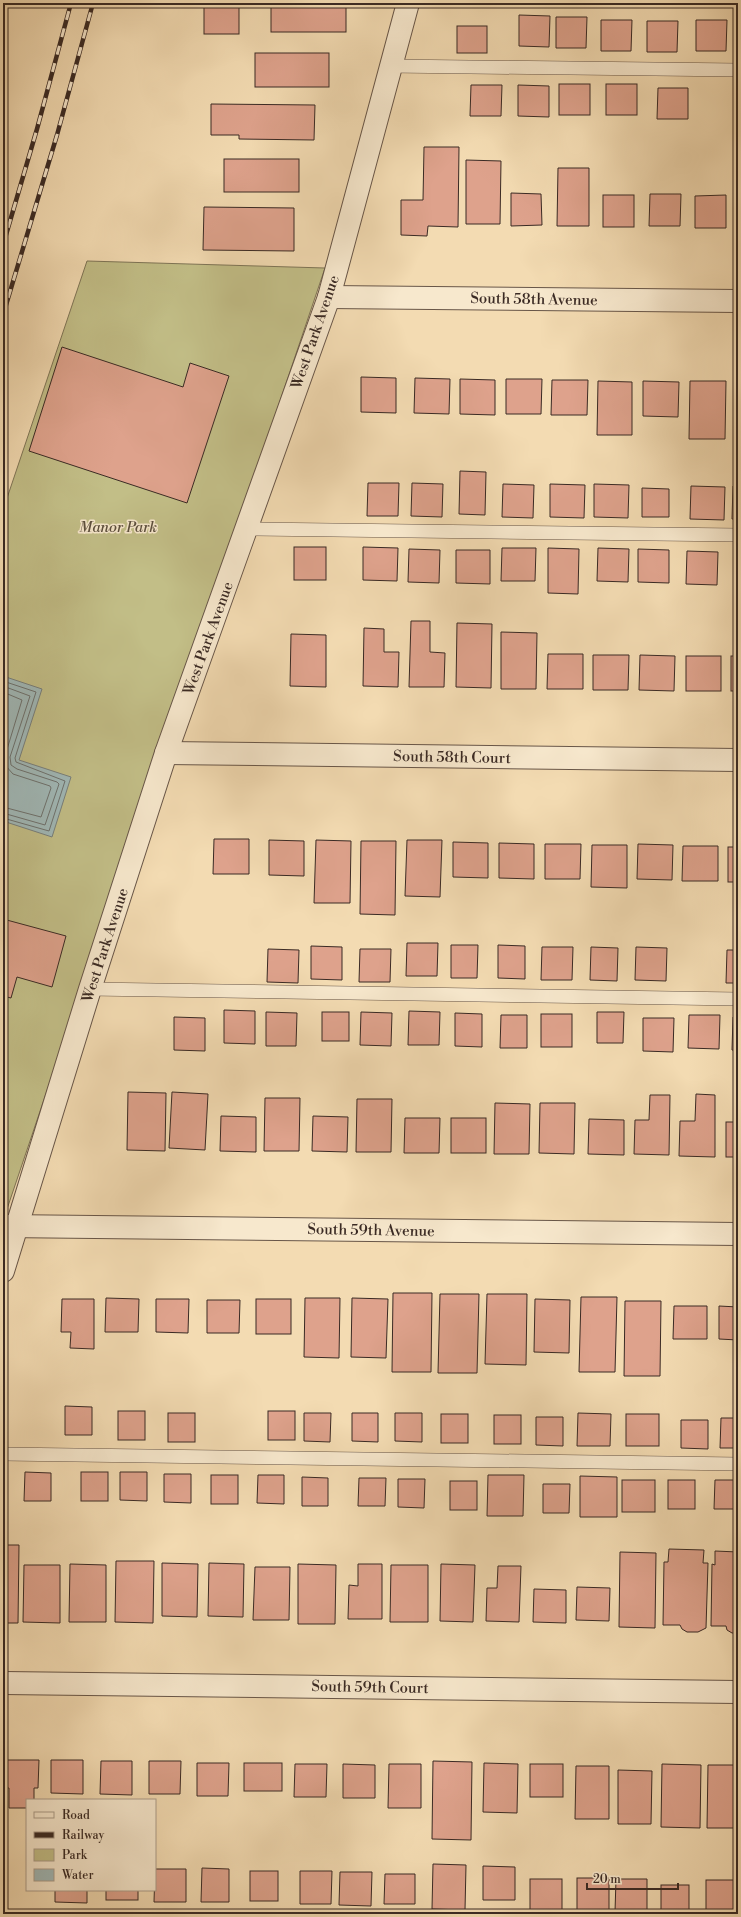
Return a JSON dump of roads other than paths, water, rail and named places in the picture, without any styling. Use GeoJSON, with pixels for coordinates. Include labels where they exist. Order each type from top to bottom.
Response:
{"type":"FeatureCollection","features":[{"type":"Feature","properties":{"kind":"street","name":"West Park Avenue"},"geometry":{"type":"LineString","coordinates":[[3,1271],[10,1226],[90,989],[166,753],[329,297],[408,3]]}},
{"type":"Feature","properties":{"kind":"street","name":"South 58th Avenue"},"geometry":{"type":"LineString","coordinates":[[329,297],[738,302]]}},
{"type":"Feature","properties":{"kind":"street","name":"South 58th Court"},"geometry":{"type":"LineString","coordinates":[[166,753],[738,760]]}},
{"type":"Feature","properties":{"kind":"street","name":"South 59th Avenue"},"geometry":{"type":"LineString","coordinates":[[10,1226],[738,1234]]}},
{"type":"Feature","properties":{"kind":"street","name":"South 59th Court"},"geometry":{"type":"LineString","coordinates":[[3,1683],[738,1692]]}},
{"type":"Feature","properties":{"kind":"lane"},"geometry":{"type":"LineString","coordinates":[[390,66],[738,70]]}},
{"type":"Feature","properties":{"kind":"lane"},"geometry":{"type":"LineString","coordinates":[[246,529],[738,534]]}},
{"type":"Feature","properties":{"kind":"lane"},"geometry":{"type":"LineString","coordinates":[[90,989],[738,999]]}},
{"type":"Feature","properties":{"kind":"lane"},"geometry":{"type":"LineString","coordinates":[[3,1454],[738,1464]]}},
{"type":"Feature","properties":{"kind":"water"},"geometry":{"type":"Polygon","coordinates":[[[3,676],[42,689],[19,760],[71,777],[52,837],[3,821],[3,676]]]}},
{"type":"Feature","properties":{"kind":"railway"},"geometry":{"type":"LineString","coordinates":[[3,245],[37,129],[71,3]]}},
{"type":"Feature","properties":{"kind":"railway"},"geometry":{"type":"LineString","coordinates":[[3,315],[57,135],[93,3]]}},
{"type":"Feature","properties":{"kind":"park label","name":"Manor Park"},"geometry":{"type":"Point","coordinates":[118,527]}}]}
